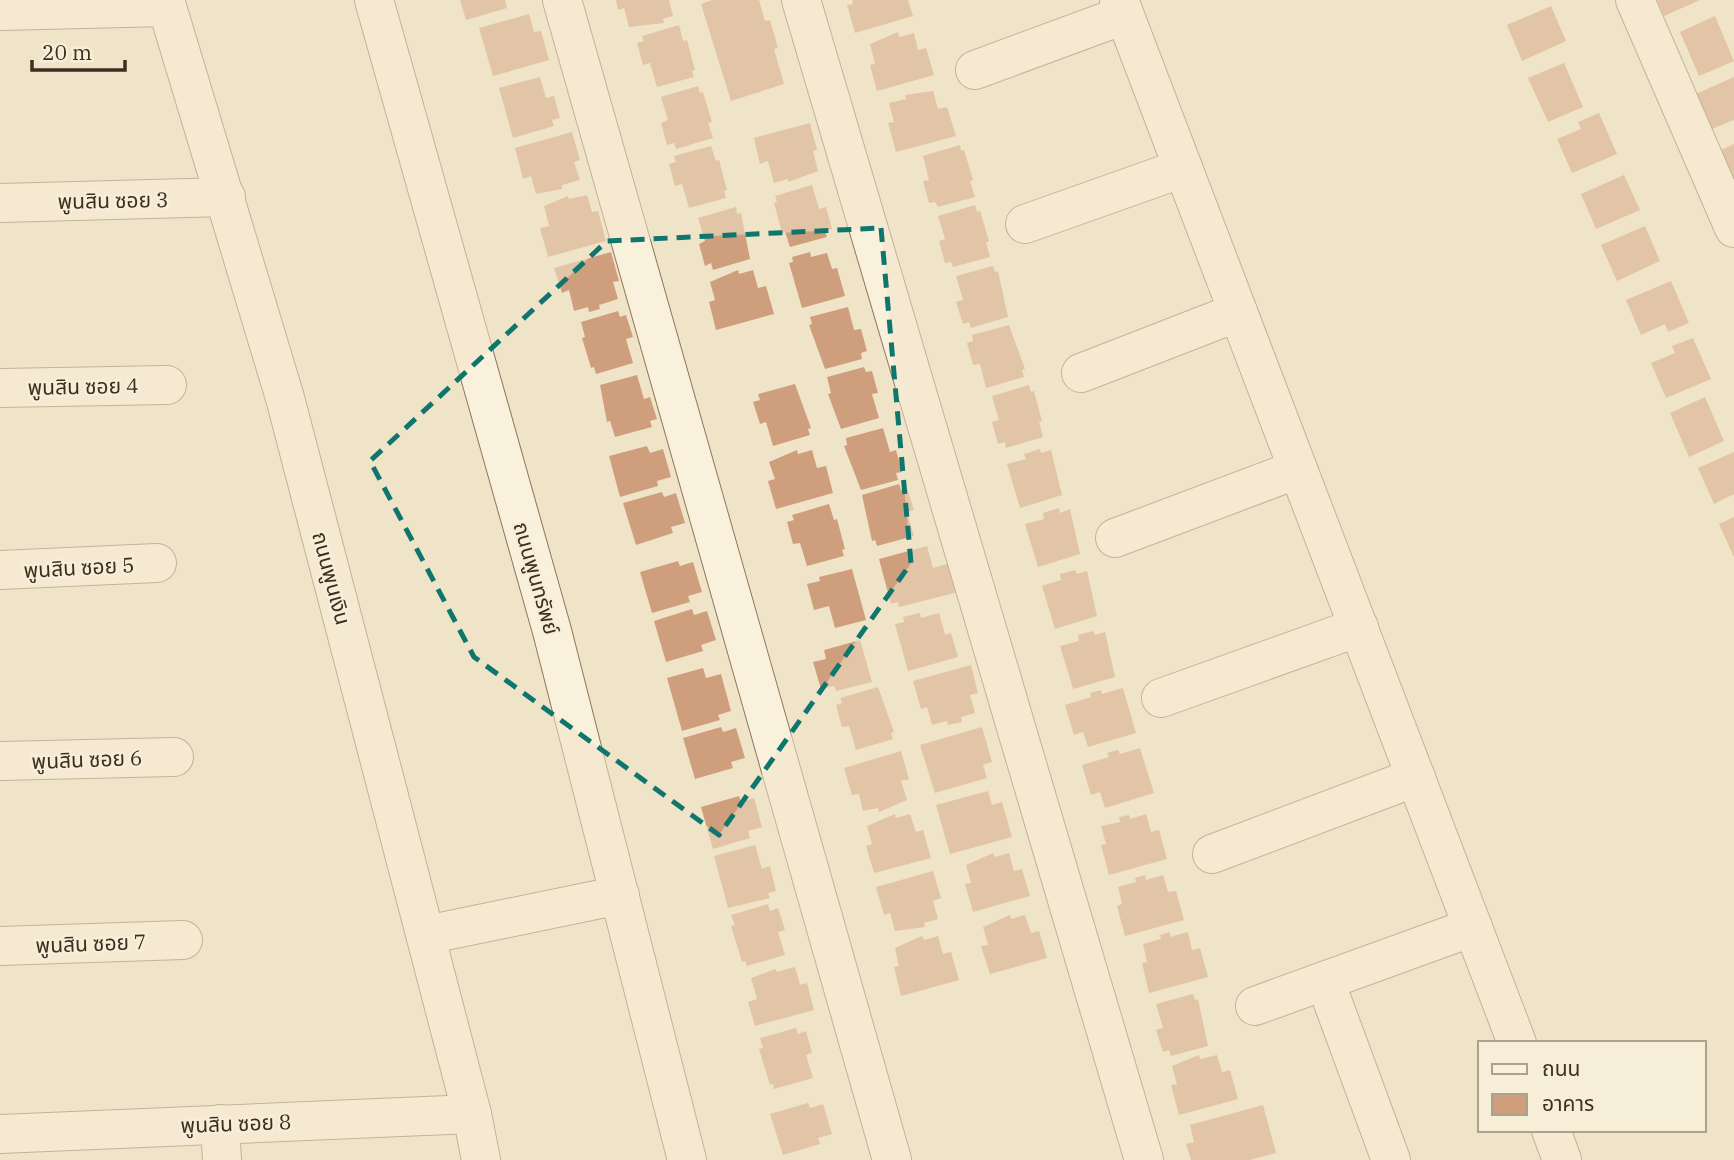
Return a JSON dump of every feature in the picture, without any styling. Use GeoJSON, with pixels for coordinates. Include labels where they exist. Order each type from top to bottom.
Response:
{"type":"FeatureCollection","features":[{"type":"Feature","properties":{"kind":"street","name":"ถนนพูนทรัพย์"},"geometry":{"type":"LineString","coordinates":[[374,0],[552,631],[687,1160]]}},
{"type":"Feature","properties":{"kind":"street"},"geometry":{"type":"LineString","coordinates":[[562,0],[892,1160]]}},
{"type":"Feature","properties":{"kind":"street"},"geometry":{"type":"LineString","coordinates":[[801,0],[1144,1160]]}},
{"type":"Feature","properties":{"kind":"street"},"geometry":{"type":"LineString","coordinates":[[1635,0],[1734,228]]}},
{"type":"Feature","properties":{"kind":"street"},"geometry":{"type":"LineString","coordinates":[[0,11],[166,3]]}},
{"type":"Feature","properties":{"kind":"street","name":"ถนนพูนเงิน"},"geometry":{"type":"LineString","coordinates":[[166,3],[285,398],[426,935],[472,1114],[481,1160]]}},
{"type":"Feature","properties":{"kind":"street"},"geometry":{"type":"LineString","coordinates":[[975,70],[1122,7],[1516,1041]]}},
{"type":"Feature","properties":{"kind":"street"},"geometry":{"type":"LineString","coordinates":[[1025,224],[1183,168]]}},
{"type":"Feature","properties":{"kind":"street","name":"พูนสิน ซอย 3"},"geometry":{"type":"LineString","coordinates":[[0,203],[226,198]]}},
{"type":"Feature","properties":{"kind":"street"},"geometry":{"type":"LineString","coordinates":[[1081,373],[1238,312]]}},
{"type":"Feature","properties":{"kind":"street","name":"พูนสิน ซอย 4"},"geometry":{"type":"LineString","coordinates":[[0,388],[167,385]]}},
{"type":"Feature","properties":{"kind":"street"},"geometry":{"type":"LineString","coordinates":[[1115,538],[1298,469]]}},
{"type":"Feature","properties":{"kind":"street","name":"พูนสิน ซอย 5"},"geometry":{"type":"LineString","coordinates":[[0,570],[157,563]]}},
{"type":"Feature","properties":{"kind":"street"},"geometry":{"type":"LineString","coordinates":[[1161,698],[1359,627]]}},
{"type":"Feature","properties":{"kind":"street","name":"พูนสิน ซอย 6"},"geometry":{"type":"LineString","coordinates":[[0,761],[174,757]]}},
{"type":"Feature","properties":{"kind":"street"},"geometry":{"type":"LineString","coordinates":[[1212,854],[1416,777]]}},
{"type":"Feature","properties":{"kind":"street"},"geometry":{"type":"LineString","coordinates":[[426,935],[620,895]]}},
{"type":"Feature","properties":{"kind":"street"},"geometry":{"type":"LineString","coordinates":[[1255,1006],[1473,927]]}},
{"type":"Feature","properties":{"kind":"street","name":"พูนสิน ซอย 7"},"geometry":{"type":"LineString","coordinates":[[0,946],[183,940]]}},
{"type":"Feature","properties":{"kind":"street"},"geometry":{"type":"LineString","coordinates":[[1325,981],[1391,1160]]}},
{"type":"Feature","properties":{"kind":"street","name":"พูนสิน ซอย 8"},"geometry":{"type":"LineString","coordinates":[[0,1133],[221,1142],[472,1114]]}},
{"type":"Feature","properties":{"kind":"street"},"geometry":{"type":"LineString","coordinates":[[1552,1132],[1562,1160]]}},
{"type":"Feature","properties":{"kind":"highlighted area"},"geometry":{"type":"Polygon","coordinates":[[[881,228],[911,563],[719,835],[474,657],[370,461],[607,241],[881,228]]]}},
{"type":"Feature","properties":{"kind":"building"},"geometry":{"type":"Polygon","coordinates":[[[460,0],[505,0],[507,8],[466,20],[460,0]]]}},
{"type":"Feature","properties":{"kind":"building"},"geometry":{"type":"Polygon","coordinates":[[[616,0],[669,0],[673,16],[663,19],[664,23],[629,27],[624,8],[618,10],[616,0]]]}},
{"type":"Feature","properties":{"kind":"building"},"geometry":{"type":"Polygon","coordinates":[[[712,0],[759,0],[765,21],[770,20],[778,48],[774,49],[784,84],[731,101],[701,4],[712,0]]]}},
{"type":"Feature","properties":{"kind":"building"},"geometry":{"type":"Polygon","coordinates":[[[852,0],[908,0],[913,16],[855,33],[847,5],[853,4],[852,0]]]}},
{"type":"Feature","properties":{"kind":"building"},"geometry":{"type":"Polygon","coordinates":[[[1657,0],[1700,0],[1664,16],[1657,0]]]}},
{"type":"Feature","properties":{"kind":"building"},"geometry":{"type":"Polygon","coordinates":[[[1551,6],[1566,41],[1522,61],[1507,25],[1551,6]]]}},
{"type":"Feature","properties":{"kind":"building"},"geometry":{"type":"Polygon","coordinates":[[[529,14],[534,32],[541,31],[549,60],[493,76],[479,28],[529,14]]]}},
{"type":"Feature","properties":{"kind":"building"},"geometry":{"type":"Polygon","coordinates":[[[1715,16],[1734,61],[1699,76],[1680,32],[1715,16]]]}},
{"type":"Feature","properties":{"kind":"building"},"geometry":{"type":"Polygon","coordinates":[[[679,25],[683,41],[687,40],[695,70],[692,71],[694,77],[657,87],[650,63],[643,65],[637,43],[644,41],[642,36],[679,25]]]}},
{"type":"Feature","properties":{"kind":"building"},"geometry":{"type":"Polygon","coordinates":[[[898,32],[899,37],[914,33],[918,50],[926,48],[934,75],[877,91],[870,65],[875,64],[870,44],[898,32]]]}},
{"type":"Feature","properties":{"kind":"building"},"geometry":{"type":"Polygon","coordinates":[[[1564,63],[1583,107],[1548,122],[1528,78],[1564,63]]]}},
{"type":"Feature","properties":{"kind":"building"},"geometry":{"type":"Polygon","coordinates":[[[540,77],[546,98],[554,96],[560,118],[552,120],[554,126],[513,138],[499,88],[540,77]]]}},
{"type":"Feature","properties":{"kind":"building"},"geometry":{"type":"Polygon","coordinates":[[[1734,77],[1734,120],[1712,129],[1696,94],[1734,77]]]}},
{"type":"Feature","properties":{"kind":"building"},"geometry":{"type":"Polygon","coordinates":[[[698,86],[700,93],[703,92],[712,122],[708,123],[713,138],[676,149],[674,143],[667,145],[661,123],[668,120],[661,97],[698,86]]]}},
{"type":"Feature","properties":{"kind":"building"},"geometry":{"type":"Polygon","coordinates":[[[933,91],[938,109],[947,107],[956,136],[896,152],[888,123],[894,122],[889,103],[906,99],[905,95],[933,91]]]}},
{"type":"Feature","properties":{"kind":"building"},"geometry":{"type":"Polygon","coordinates":[[[1599,113],[1617,154],[1572,173],[1557,139],[1581,129],[1578,122],[1599,113]]]}},
{"type":"Feature","properties":{"kind":"building"},"geometry":{"type":"Polygon","coordinates":[[[810,123],[817,150],[813,151],[818,171],[788,182],[788,179],[774,183],[768,161],[760,164],[754,138],[810,123]]]}},
{"type":"Feature","properties":{"kind":"building"},"geometry":{"type":"Polygon","coordinates":[[[572,132],[580,160],[574,162],[580,180],[562,185],[562,189],[536,194],[531,176],[523,179],[515,148],[572,132]]]}},
{"type":"Feature","properties":{"kind":"building"},"geometry":{"type":"Polygon","coordinates":[[[1734,144],[1734,179],[1721,150],[1734,144]]]}},
{"type":"Feature","properties":{"kind":"building"},"geometry":{"type":"Polygon","coordinates":[[[960,145],[973,180],[970,181],[975,197],[938,207],[935,202],[929,203],[923,181],[929,180],[923,156],[960,145]]]}},
{"type":"Feature","properties":{"kind":"building"},"geometry":{"type":"Polygon","coordinates":[[[711,146],[716,161],[719,160],[727,190],[724,191],[726,198],[689,208],[682,184],[675,186],[669,164],[676,162],[674,156],[711,146]]]}},
{"type":"Feature","properties":{"kind":"building"},"geometry":{"type":"Polygon","coordinates":[[[1624,175],[1640,210],[1596,229],[1581,194],[1624,175]]]}},
{"type":"Feature","properties":{"kind":"building"},"geometry":{"type":"Polygon","coordinates":[[[812,185],[819,209],[826,207],[832,229],[825,231],[827,237],[790,247],[785,232],[782,233],[774,203],[777,202],[775,196],[812,185]]]}},
{"type":"Feature","properties":{"kind":"building"},"geometry":{"type":"Polygon","coordinates":[[[587,195],[592,212],[598,211],[606,241],[548,257],[540,228],[549,226],[544,206],[568,196],[569,199],[587,195]]]}},
{"type":"Feature","properties":{"kind":"building"},"geometry":{"type":"Polygon","coordinates":[[[975,205],[977,212],[980,211],[989,241],[986,242],[990,257],[953,267],[951,262],[945,263],[939,241],[945,239],[938,216],[975,205]]]}},
{"type":"Feature","properties":{"kind":"building"},"geometry":{"type":"Polygon","coordinates":[[[736,207],[737,214],[741,213],[750,259],[713,270],[711,263],[705,266],[699,244],[705,241],[698,218],[736,207]]]}},
{"type":"Feature","properties":{"kind":"building"},"geometry":{"type":"Polygon","coordinates":[[[1645,226],[1660,261],[1617,281],[1601,245],[1645,226]]]}},
{"type":"Feature","properties":{"kind":"building"},"geometry":{"type":"Polygon","coordinates":[[[611,252],[619,281],[613,282],[618,299],[599,305],[600,309],[589,312],[588,307],[574,311],[569,290],[562,293],[554,268],[611,252]]]}},
{"type":"Feature","properties":{"kind":"building"},"geometry":{"type":"Polygon","coordinates":[[[810,252],[811,257],[827,253],[832,269],[837,268],[845,296],[802,308],[789,263],[793,262],[792,257],[810,252]]]}},
{"type":"Feature","properties":{"kind":"building"},"geometry":{"type":"Polygon","coordinates":[[[993,266],[995,272],[998,271],[1008,317],[971,328],[969,322],[963,324],[956,302],[963,300],[956,276],[993,266]]]}},
{"type":"Feature","properties":{"kind":"building"},"geometry":{"type":"Polygon","coordinates":[[[738,270],[739,274],[753,270],[758,288],[766,286],[774,314],[716,330],[709,302],[715,300],[710,282],[738,270]]]}},
{"type":"Feature","properties":{"kind":"building"},"geometry":{"type":"Polygon","coordinates":[[[1671,281],[1689,323],[1668,332],[1665,324],[1641,335],[1626,300],[1671,281]]]}},
{"type":"Feature","properties":{"kind":"building"},"geometry":{"type":"Polygon","coordinates":[[[848,307],[854,330],[861,329],[867,351],[861,353],[862,359],[825,369],[809,325],[812,324],[810,317],[848,307]]]}},
{"type":"Feature","properties":{"kind":"building"},"geometry":{"type":"Polygon","coordinates":[[[618,311],[620,317],[626,315],[633,337],[626,339],[633,363],[596,374],[594,367],[591,368],[582,338],[585,337],[581,322],[618,311]]]}},
{"type":"Feature","properties":{"kind":"building"},"geometry":{"type":"Polygon","coordinates":[[[1009,325],[1025,369],[1022,370],[1024,377],[986,388],[980,364],[973,365],[967,343],[973,341],[972,335],[1009,325]]]}},
{"type":"Feature","properties":{"kind":"building"},"geometry":{"type":"Polygon","coordinates":[[[1693,338],[1711,379],[1666,398],[1651,363],[1675,353],[1672,346],[1693,338]]]}},
{"type":"Feature","properties":{"kind":"building"},"geometry":{"type":"Polygon","coordinates":[[[864,367],[866,372],[872,371],[878,393],[872,394],[879,418],[841,429],[828,394],[831,393],[827,377],[864,367]]]}},
{"type":"Feature","properties":{"kind":"building"},"geometry":{"type":"Polygon","coordinates":[[[637,375],[644,399],[650,397],[657,419],[650,421],[652,427],[615,437],[610,421],[607,422],[600,385],[637,375]]]}},
{"type":"Feature","properties":{"kind":"building"},"geometry":{"type":"Polygon","coordinates":[[[795,384],[811,428],[808,429],[810,435],[773,446],[766,422],[760,424],[753,402],[760,400],[758,394],[795,384]]]}},
{"type":"Feature","properties":{"kind":"building"},"geometry":{"type":"Polygon","coordinates":[[[1029,385],[1031,392],[1034,391],[1043,437],[1006,448],[1005,442],[998,444],[992,422],[999,420],[992,396],[1029,385]]]}},
{"type":"Feature","properties":{"kind":"building"},"geometry":{"type":"Polygon","coordinates":[[[1705,397],[1724,441],[1689,457],[1670,413],[1705,397]]]}},
{"type":"Feature","properties":{"kind":"building"},"geometry":{"type":"Polygon","coordinates":[[[883,428],[890,452],[896,450],[902,472],[896,473],[898,480],[861,490],[844,446],[847,445],[846,438],[883,428]]]}},
{"type":"Feature","properties":{"kind":"building"},"geometry":{"type":"Polygon","coordinates":[[[647,446],[650,453],[663,449],[671,477],[657,481],[658,486],[620,497],[609,456],[647,446]]]}},
{"type":"Feature","properties":{"kind":"building"},"geometry":{"type":"Polygon","coordinates":[[[1040,449],[1041,453],[1051,450],[1062,495],[1020,508],[1007,464],[1026,459],[1024,454],[1040,449]]]}},
{"type":"Feature","properties":{"kind":"building"},"geometry":{"type":"Polygon","coordinates":[[[797,450],[798,454],[812,450],[817,468],[826,466],[833,493],[776,509],[768,481],[775,479],[769,462],[797,450]]]}},
{"type":"Feature","properties":{"kind":"building"},"geometry":{"type":"Polygon","coordinates":[[[1734,452],[1734,494],[1714,504],[1698,468],[1734,452]]]}},
{"type":"Feature","properties":{"kind":"building"},"geometry":{"type":"Polygon","coordinates":[[[899,484],[901,490],[907,488],[914,510],[907,512],[914,536],[877,546],[875,540],[872,541],[862,495],[899,484]]]}},
{"type":"Feature","properties":{"kind":"building"},"geometry":{"type":"Polygon","coordinates":[[[662,492],[664,497],[676,493],[685,523],[671,527],[673,533],[636,545],[623,503],[662,492]]]}},
{"type":"Feature","properties":{"kind":"building"},"geometry":{"type":"Polygon","coordinates":[[[829,504],[834,520],[837,519],[845,549],[842,550],[844,556],[807,566],[800,543],[793,544],[787,522],[794,520],[792,515],[829,504]]]}},
{"type":"Feature","properties":{"kind":"building"},"geometry":{"type":"Polygon","coordinates":[[[1059,508],[1060,513],[1070,509],[1080,554],[1038,567],[1025,524],[1044,519],[1043,513],[1059,508]]]}},
{"type":"Feature","properties":{"kind":"building"},"geometry":{"type":"Polygon","coordinates":[[[1734,517],[1734,557],[1719,524],[1734,517]]]}},
{"type":"Feature","properties":{"kind":"building"},"geometry":{"type":"Polygon","coordinates":[[[927,546],[933,568],[954,562],[962,591],[899,607],[898,602],[891,604],[879,559],[927,546]]]}},
{"type":"Feature","properties":{"kind":"building"},"geometry":{"type":"Polygon","coordinates":[[[678,561],[680,566],[693,562],[702,592],[688,596],[690,602],[652,613],[640,572],[678,561]]]}},
{"type":"Feature","properties":{"kind":"building"},"geometry":{"type":"Polygon","coordinates":[[[852,569],[866,620],[835,628],[829,606],[814,610],[807,584],[820,581],[819,577],[852,569]]]}},
{"type":"Feature","properties":{"kind":"building"},"geometry":{"type":"Polygon","coordinates":[[[1075,570],[1077,574],[1087,571],[1097,616],[1055,629],[1042,586],[1061,580],[1060,574],[1075,570]]]}},
{"type":"Feature","properties":{"kind":"building"},"geometry":{"type":"Polygon","coordinates":[[[692,609],[694,615],[707,611],[716,640],[701,645],[703,651],[666,662],[654,621],[692,609]]]}},
{"type":"Feature","properties":{"kind":"building"},"geometry":{"type":"Polygon","coordinates":[[[920,613],[921,618],[939,613],[945,635],[951,633],[958,657],[908,671],[895,624],[904,622],[903,617],[920,613]]]}},
{"type":"Feature","properties":{"kind":"building"},"geometry":{"type":"Polygon","coordinates":[[[1093,631],[1095,635],[1105,632],[1115,677],[1073,689],[1060,646],[1079,641],[1078,635],[1093,631]]]}},
{"type":"Feature","properties":{"kind":"building"},"geometry":{"type":"Polygon","coordinates":[[[860,640],[872,682],[836,691],[834,686],[821,689],[813,662],[826,659],[824,650],[860,640]]]}},
{"type":"Feature","properties":{"kind":"building"},"geometry":{"type":"Polygon","coordinates":[[[971,665],[978,693],[970,695],[975,713],[961,717],[962,722],[948,725],[947,721],[932,725],[927,707],[921,709],[913,681],[971,665]]]}},
{"type":"Feature","properties":{"kind":"building"},"geometry":{"type":"Polygon","coordinates":[[[703,668],[706,678],[721,674],[731,711],[718,715],[720,720],[682,731],[667,678],[703,668]]]}},
{"type":"Feature","properties":{"kind":"building"},"geometry":{"type":"Polygon","coordinates":[[[878,687],[894,732],[891,733],[893,739],[856,750],[849,726],[842,727],[836,705],[842,703],[840,698],[878,687]]]}},
{"type":"Feature","properties":{"kind":"building"},"geometry":{"type":"Polygon","coordinates":[[[1123,688],[1136,733],[1088,747],[1083,732],[1074,735],[1065,705],[1091,697],[1090,693],[1101,690],[1102,694],[1123,688]]]}},
{"type":"Feature","properties":{"kind":"building"},"geometry":{"type":"Polygon","coordinates":[[[721,727],[723,732],[736,728],[745,758],[731,762],[733,768],[695,779],[683,738],[721,727]]]}},
{"type":"Feature","properties":{"kind":"building"},"geometry":{"type":"Polygon","coordinates":[[[982,727],[992,762],[983,765],[987,778],[935,793],[920,745],[982,727]]]}},
{"type":"Feature","properties":{"kind":"building"},"geometry":{"type":"Polygon","coordinates":[[[1140,748],[1154,793],[1105,808],[1100,792],[1091,795],[1082,765],[1109,757],[1107,753],[1118,750],[1120,754],[1140,748]]]}},
{"type":"Feature","properties":{"kind":"building"},"geometry":{"type":"Polygon","coordinates":[[[901,751],[909,779],[901,781],[907,800],[879,812],[878,808],[863,811],[859,794],[852,795],[844,768],[901,751]]]}},
{"type":"Feature","properties":{"kind":"building"},"geometry":{"type":"Polygon","coordinates":[[[988,791],[992,805],[1002,802],[1012,837],[950,854],[936,805],[988,791]]]}},
{"type":"Feature","properties":{"kind":"building"},"geometry":{"type":"Polygon","coordinates":[[[739,796],[741,802],[754,798],[762,827],[748,831],[750,838],[713,849],[701,807],[739,796]]]}},
{"type":"Feature","properties":{"kind":"building"},"geometry":{"type":"Polygon","coordinates":[[[895,814],[896,818],[910,814],[916,832],[923,830],[931,858],[874,873],[866,846],[872,844],[867,826],[895,814]]]}},
{"type":"Feature","properties":{"kind":"building"},"geometry":{"type":"Polygon","coordinates":[[[1146,814],[1151,832],[1159,830],[1167,859],[1109,875],[1101,845],[1106,844],[1101,826],[1120,822],[1119,817],[1129,815],[1130,819],[1146,814]]]}},
{"type":"Feature","properties":{"kind":"building"},"geometry":{"type":"Polygon","coordinates":[[[755,845],[762,869],[770,866],[776,891],[768,893],[770,898],[728,908],[714,856],[755,845]]]}},
{"type":"Feature","properties":{"kind":"building"},"geometry":{"type":"Polygon","coordinates":[[[993,853],[995,857],[1009,853],[1014,871],[1022,869],[1030,896],[973,912],[965,884],[971,883],[966,865],[993,853]]]}},
{"type":"Feature","properties":{"kind":"building"},"geometry":{"type":"Polygon","coordinates":[[[933,871],[941,898],[933,901],[938,919],[924,923],[925,927],[895,931],[890,913],[884,915],[876,887],[933,871]]]}},
{"type":"Feature","properties":{"kind":"building"},"geometry":{"type":"Polygon","coordinates":[[[1145,875],[1146,880],[1163,875],[1168,892],[1176,891],[1184,920],[1125,936],[1117,906],[1122,904],[1118,887],[1136,882],[1135,878],[1145,875]]]}},
{"type":"Feature","properties":{"kind":"building"},"geometry":{"type":"Polygon","coordinates":[[[768,904],[770,911],[778,908],[785,930],[778,932],[785,955],[747,966],[745,961],[742,962],[731,926],[735,925],[731,915],[768,904]]]}},
{"type":"Feature","properties":{"kind":"building"},"geometry":{"type":"Polygon","coordinates":[[[1010,915],[1011,919],[1025,915],[1031,933],[1039,931],[1047,958],[990,974],[981,946],[988,945],[983,927],[1010,915]]]}},
{"type":"Feature","properties":{"kind":"building"},"geometry":{"type":"Polygon","coordinates":[[[1170,932],[1170,937],[1188,932],[1192,950],[1200,948],[1208,977],[1149,993],[1142,963],[1147,962],[1143,944],[1161,939],[1160,935],[1170,932]]]}},
{"type":"Feature","properties":{"kind":"building"},"geometry":{"type":"Polygon","coordinates":[[[922,936],[924,940],[938,936],[943,954],[951,952],[959,980],[901,996],[894,967],[899,966],[895,948],[922,936]]]}},
{"type":"Feature","properties":{"kind":"building"},"geometry":{"type":"Polygon","coordinates":[[[795,967],[800,985],[807,983],[814,1010],[755,1026],[748,1002],[757,999],[751,978],[775,969],[777,972],[795,967]]]}},
{"type":"Feature","properties":{"kind":"building"},"geometry":{"type":"Polygon","coordinates":[[[1193,994],[1195,1000],[1198,999],[1208,1046],[1171,1056],[1169,1050],[1163,1052],[1156,1030],[1163,1028],[1156,1004],[1193,994]]]}},
{"type":"Feature","properties":{"kind":"building"},"geometry":{"type":"Polygon","coordinates":[[[796,1028],[798,1034],[806,1031],[812,1053],[806,1055],[813,1078],[774,1089],[773,1084],[770,1085],[759,1049],[763,1048],[760,1038],[796,1028]]]}},
{"type":"Feature","properties":{"kind":"building"},"geometry":{"type":"Polygon","coordinates":[[[1199,1055],[1200,1059],[1217,1055],[1222,1072],[1230,1070],[1238,1099],[1179,1115],[1171,1085],[1177,1084],[1172,1066],[1199,1055]]]}},
{"type":"Feature","properties":{"kind":"building"},"geometry":{"type":"Polygon","coordinates":[[[808,1103],[810,1108],[823,1104],[832,1134],[818,1138],[820,1144],[783,1155],[770,1114],[808,1103]]]}},
{"type":"Feature","properties":{"kind":"building"},"geometry":{"type":"Polygon","coordinates":[[[1263,1105],[1276,1153],[1250,1160],[1191,1160],[1186,1144],[1194,1142],[1190,1125],[1263,1105]]]}}]}
